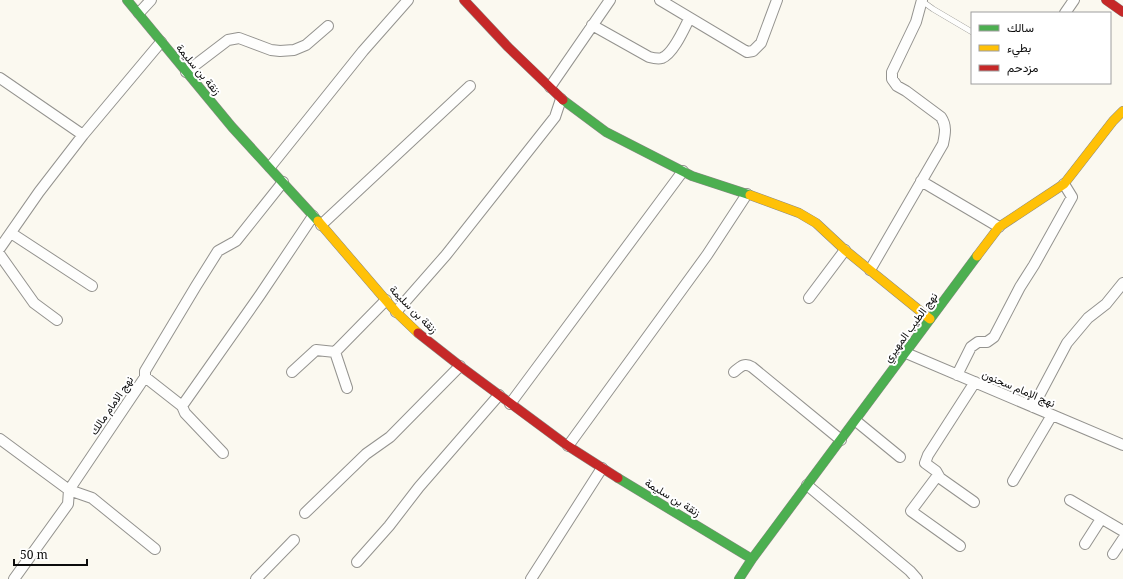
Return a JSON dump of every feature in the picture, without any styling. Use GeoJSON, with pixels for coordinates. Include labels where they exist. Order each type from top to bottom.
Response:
{"type":"FeatureCollection","features":[{"type":"Feature","properties":{"kind":"street","name":"زنقة بن سليمة"},"geometry":{"type":"LineString","coordinates":[[126,0],[139,13],[161,42],[232,126],[321,224],[396,312],[421,335],[510,404],[568,446],[752,559]]}},
{"type":"Feature","properties":{"kind":"street"},"geometry":{"type":"LineString","coordinates":[[139,13],[151,0]]}},
{"type":"Feature","properties":{"kind":"street"},"geometry":{"type":"LineString","coordinates":[[270,167],[363,51],[408,0]]}},
{"type":"Feature","properties":{"kind":"street"},"geometry":{"type":"LineString","coordinates":[[464,0],[503,42],[561,99],[606,132],[692,176],[787,208],[808,218],[816,223],[845,250],[930,318]]}},
{"type":"Feature","properties":{"kind":"street"},"geometry":{"type":"LineString","coordinates":[[550,88],[610,0]]}},
{"type":"Feature","properties":{"kind":"street"},"geometry":{"type":"LineString","coordinates":[[660,0],[747,52],[753,51],[761,43],[777,0]]}},
{"type":"Feature","properties":{"kind":"street"},"geometry":{"type":"LineString","coordinates":[[870,270],[943,144],[946,131],[944,122],[940,117],[897,86],[892,79],[892,72],[916,22],[921,0]]}},
{"type":"Feature","properties":{"kind":"street"},"geometry":{"type":"LineString","coordinates":[[1066,12],[1074,0]]}},
{"type":"Feature","properties":{"kind":"street"},"geometry":{"type":"LineString","coordinates":[[1106,0],[1123,12]]}},
{"type":"Feature","properties":{"kind":"street"},"geometry":{"type":"LineString","coordinates":[[592,25],[649,57],[662,58],[670,54],[690,19]]}},
{"type":"Feature","properties":{"kind":"street"},"geometry":{"type":"LineString","coordinates":[[186,72],[228,40],[239,38],[271,50],[294,50],[306,45],[328,26]]}},
{"type":"Feature","properties":{"kind":"street"},"geometry":{"type":"LineString","coordinates":[[0,248],[39,192],[161,42]]}},
{"type":"Feature","properties":{"kind":"street"},"geometry":{"type":"LineString","coordinates":[[0,78],[83,136]]}},
{"type":"Feature","properties":{"kind":"street"},"geometry":{"type":"LineString","coordinates":[[321,224],[470,86]]}},
{"type":"Feature","properties":{"kind":"street"},"geometry":{"type":"LineString","coordinates":[[396,312],[446,256],[546,129],[555,117],[561,99]]}},
{"type":"Feature","properties":{"kind":"street","name":"نهج الطيب المهيري"},"geometry":{"type":"LineString","coordinates":[[743,577],[752,559],[856,421],[930,318],[1000,228],[1064,184],[1112,121],[1123,111]]}},
{"type":"Feature","properties":{"kind":"street"},"geometry":{"type":"LineString","coordinates":[[510,404],[683,171]]}},
{"type":"Feature","properties":{"kind":"street"},"geometry":{"type":"LineString","coordinates":[[921,181],[1000,228]]}},
{"type":"Feature","properties":{"kind":"street"},"geometry":{"type":"LineString","coordinates":[[145,377],[145,371],[218,252],[236,241],[283,182]]}},
{"type":"Feature","properties":{"kind":"street"},"geometry":{"type":"LineString","coordinates":[[957,375],[971,347],[978,342],[987,342],[994,337],[1020,287],[1072,197],[1064,184]]}},
{"type":"Feature","properties":{"kind":"street"},"geometry":{"type":"LineString","coordinates":[[568,446],[707,255],[747,194]]}},
{"type":"Feature","properties":{"kind":"street"},"geometry":{"type":"LineString","coordinates":[[182,406],[260,295],[313,216]]}},
{"type":"Feature","properties":{"kind":"street"},"geometry":{"type":"LineString","coordinates":[[11,233],[92,286]]}},
{"type":"Feature","properties":{"kind":"street"},"geometry":{"type":"LineString","coordinates":[[809,298],[845,250]]}},
{"type":"Feature","properties":{"kind":"street"},"geometry":{"type":"LineString","coordinates":[[0,255],[34,303],[57,320]]}},
{"type":"Feature","properties":{"kind":"street"},"geometry":{"type":"LineString","coordinates":[[1033,407],[1067,343],[1088,318],[1106,304],[1123,283]]}},
{"type":"Feature","properties":{"kind":"street"},"geometry":{"type":"LineString","coordinates":[[335,352],[386,300]]}},
{"type":"Feature","properties":{"kind":"street"},"geometry":{"type":"LineString","coordinates":[[292,372],[316,350],[335,352]]}},
{"type":"Feature","properties":{"kind":"street"},"geometry":{"type":"LineString","coordinates":[[335,352],[347,388]]}},
{"type":"Feature","properties":{"kind":"street","name":"نهج الإمام سحنون"},"geometry":{"type":"LineString","coordinates":[[906,353],[1123,445]]}},
{"type":"Feature","properties":{"kind":"street"},"geometry":{"type":"LineString","coordinates":[[734,372],[742,365],[747,364],[752,367],[841,440]]}},
{"type":"Feature","properties":{"kind":"street"},"geometry":{"type":"LineString","coordinates":[[305,513],[366,454],[390,437],[460,366]]}},
{"type":"Feature","properties":{"kind":"street","name":"نهج الامام مالك"},"geometry":{"type":"LineString","coordinates":[[14,579],[68,504],[69,490],[145,377],[182,406],[185,413],[223,453]]}},
{"type":"Feature","properties":{"kind":"street"},"geometry":{"type":"LineString","coordinates":[[974,502],[940,478],[936,471],[925,463],[928,455],[975,382]]}},
{"type":"Feature","properties":{"kind":"street"},"geometry":{"type":"LineString","coordinates":[[357,562],[389,526],[419,487],[499,395]]}},
{"type":"Feature","properties":{"kind":"street"},"geometry":{"type":"LineString","coordinates":[[1013,481],[1052,415]]}},
{"type":"Feature","properties":{"kind":"street"},"geometry":{"type":"LineString","coordinates":[[856,421],[900,456]]}},
{"type":"Feature","properties":{"kind":"street"},"geometry":{"type":"LineString","coordinates":[[0,439],[69,490],[92,498],[155,549]]}},
{"type":"Feature","properties":{"kind":"street"},"geometry":{"type":"LineString","coordinates":[[531,579],[602,468]]}},
{"type":"Feature","properties":{"kind":"street"},"geometry":{"type":"LineString","coordinates":[[938,475],[911,511],[960,546]]}},
{"type":"Feature","properties":{"kind":"street"},"geometry":{"type":"LineString","coordinates":[[807,485],[910,571],[917,579]]}},
{"type":"Feature","properties":{"kind":"street"},"geometry":{"type":"LineString","coordinates":[[1070,500],[1091,511],[1101,519],[1123,530]]}},
{"type":"Feature","properties":{"kind":"street"},"geometry":{"type":"LineString","coordinates":[[1085,544],[1101,519]]}},
{"type":"Feature","properties":{"kind":"street"},"geometry":{"type":"LineString","coordinates":[[1114,554],[1123,539]]}},
{"type":"Feature","properties":{"kind":"street"},"geometry":{"type":"LineString","coordinates":[[256,579],[294,540]]}},
{"type":"Feature","properties":{"kind":"lane"},"geometry":{"type":"LineString","coordinates":[[921,0],[933,9],[971,31]]}},
{"type":"Feature","properties":{"kind":"traffic: fast"},"geometry":{"type":"LineString","coordinates":[[127,0],[232,127],[318,221]]}},
{"type":"Feature","properties":{"kind":"traffic: fast"},"geometry":{"type":"LineString","coordinates":[[563,100],[606,132],[692,176],[750,195]]}},
{"type":"Feature","properties":{"kind":"traffic: fast"},"geometry":{"type":"LineString","coordinates":[[739,579],[752,559],[977,256]]}},
{"type":"Feature","properties":{"kind":"traffic: fast"},"geometry":{"type":"LineString","coordinates":[[618,478],[752,559]]}},
{"type":"Feature","properties":{"kind":"traffic: slow"},"geometry":{"type":"LineString","coordinates":[[977,256],[999,227],[1064,184],[1113,121],[1123,111]]}},
{"type":"Feature","properties":{"kind":"traffic: slow"},"geometry":{"type":"LineString","coordinates":[[750,195],[799,213],[816,223],[845,250],[930,319]]}},
{"type":"Feature","properties":{"kind":"traffic: slow"},"geometry":{"type":"LineString","coordinates":[[318,221],[396,312],[418,333]]}},
{"type":"Feature","properties":{"kind":"traffic: jam"},"geometry":{"type":"LineString","coordinates":[[464,0],[508,47],[563,100]]}},
{"type":"Feature","properties":{"kind":"traffic: jam"},"geometry":{"type":"LineString","coordinates":[[1106,0],[1123,12]]}},
{"type":"Feature","properties":{"kind":"traffic: jam"},"geometry":{"type":"LineString","coordinates":[[418,333],[568,446],[618,478]]}}]}
